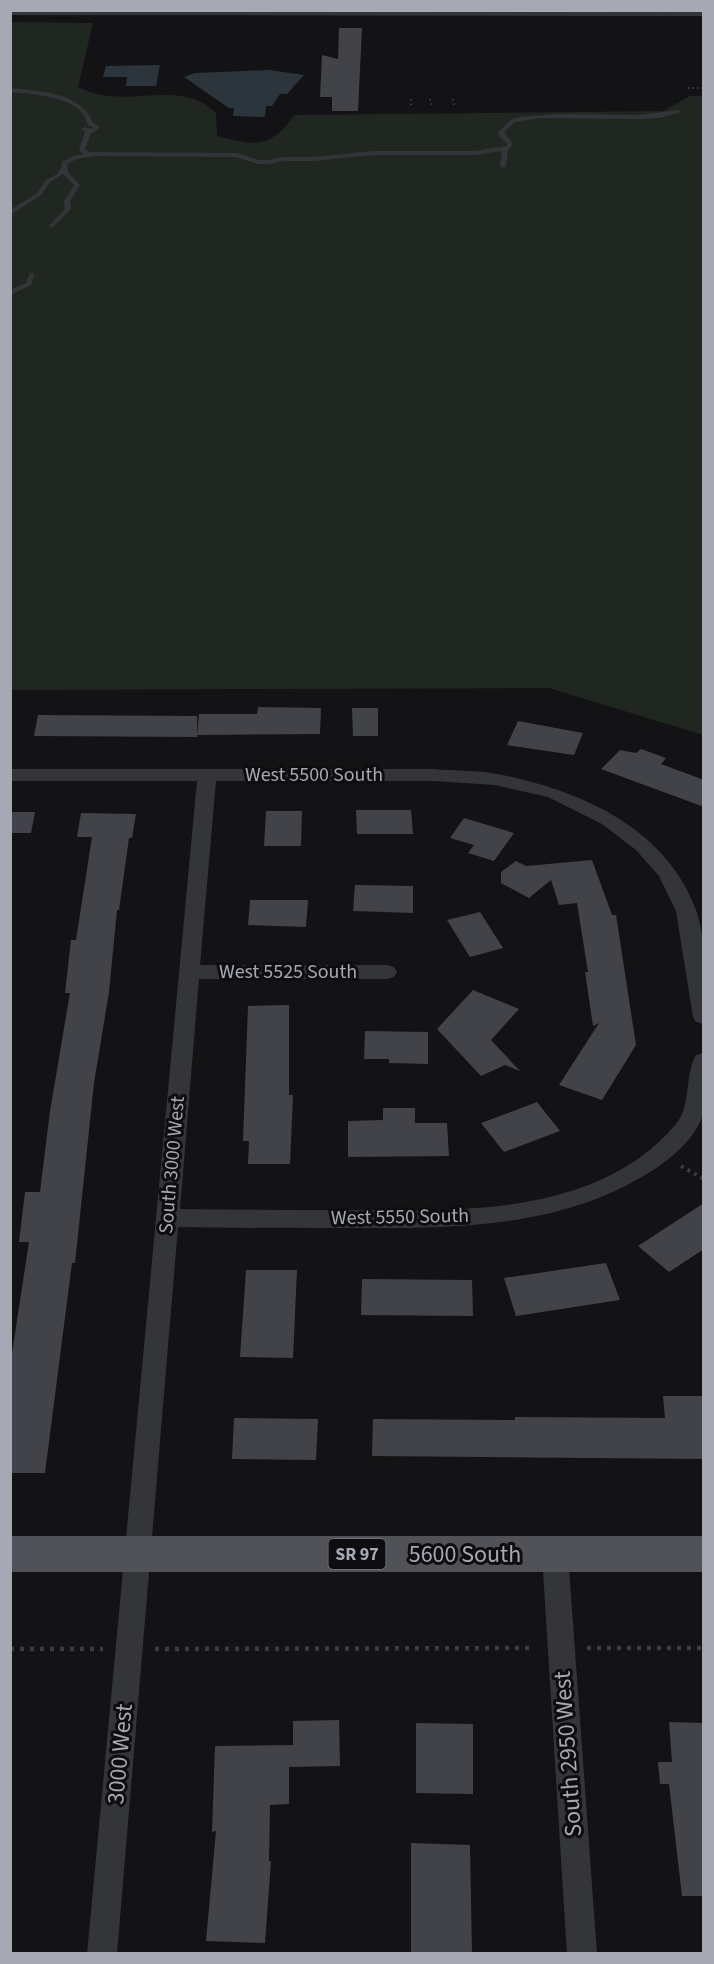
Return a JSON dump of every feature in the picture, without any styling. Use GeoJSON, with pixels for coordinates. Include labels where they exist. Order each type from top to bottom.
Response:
{"type":"FeatureCollection","features":[{"type":"Feature","properties":{"kind":"main road","name":"5600 South"},"geometry":{"type":"LineString","coordinates":[[10,1554],[704,1554]]}},
{"type":"Feature","properties":{"kind":"street"},"geometry":{"type":"LineString","coordinates":[[10,11],[704,12]]}},
{"type":"Feature","properties":{"kind":"street","name":"West 5500 South"},"geometry":{"type":"LineString","coordinates":[[10,775],[432,775],[495,779],[554,793],[609,820],[643,846],[668,873],[686,910],[704,1017]]}},
{"type":"Feature","properties":{"kind":"street","name":"South 3000 West"},"geometry":{"type":"LineString","coordinates":[[137,1554],[207,775]]}},
{"type":"Feature","properties":{"kind":"street","name":"West 5525 South"},"geometry":{"type":"LineString","coordinates":[[189,972],[387,972]]}},
{"type":"Feature","properties":{"kind":"street","name":"West 5550 South"},"geometry":{"type":"LineString","coordinates":[[168,1218],[430,1219],[496,1215],[564,1201],[627,1177],[661,1155],[688,1124],[702,1079],[704,1060]]}},
{"type":"Feature","properties":{"kind":"street","name":"3000 West"},"geometry":{"type":"LineString","coordinates":[[102,1953],[137,1554]]}},
{"type":"Feature","properties":{"kind":"street","name":"South 2950 West"},"geometry":{"type":"LineString","coordinates":[[555,1554],[582,1953]]}},
{"type":"Feature","properties":{"kind":"lane"},"geometry":{"type":"LineString","coordinates":[[10,90],[57,97],[88,115],[89,128],[82,150],[64,163],[63,173]]}},
{"type":"Feature","properties":{"kind":"lane"},"geometry":{"type":"LineString","coordinates":[[75,157],[92,154],[237,155],[261,162],[373,153],[452,157],[505,149],[510,144],[501,132],[513,121],[520,119],[586,116],[649,117],[678,112]]}},
{"type":"Feature","properties":{"kind":"lane"},"geometry":{"type":"LineString","coordinates":[[503,166],[505,149]]}},
{"type":"Feature","properties":{"kind":"lane"},"geometry":{"type":"LineString","coordinates":[[82,150],[92,154]]}},
{"type":"Feature","properties":{"kind":"lane"},"geometry":{"type":"LineString","coordinates":[[10,213],[38,195],[48,181],[63,173]]}},
{"type":"Feature","properties":{"kind":"lane"},"geometry":{"type":"LineString","coordinates":[[52,226],[68,209],[67,201],[77,185],[63,173]]}},
{"type":"Feature","properties":{"kind":"lane"},"geometry":{"type":"LineString","coordinates":[[10,293],[29,284],[32,274]]}},
{"type":"Feature","properties":{"kind":"path"},"geometry":{"type":"LineString","coordinates":[[688,88],[704,88]]}},
{"type":"Feature","properties":{"kind":"path"},"geometry":{"type":"LineString","coordinates":[[411,99],[411,107]]}},
{"type":"Feature","properties":{"kind":"path"},"geometry":{"type":"LineString","coordinates":[[430,99],[432,107]]}},
{"type":"Feature","properties":{"kind":"path"},"geometry":{"type":"LineString","coordinates":[[453,99],[454,107]]}},
{"type":"Feature","properties":{"kind":"path"},"geometry":{"type":"LineString","coordinates":[[681,1166],[704,1179]]}},
{"type":"Feature","properties":{"kind":"path"},"geometry":{"type":"LineString","coordinates":[[10,1649],[704,1648]]}},
{"type":"Feature","properties":{"kind":"shaded area"},"geometry":{"type":"Polygon","coordinates":[[[10,22],[93,23],[78,87],[110,96],[172,95],[187,97],[203,103],[216,113],[217,136],[241,142],[252,143],[269,139],[286,126],[294,115],[663,111],[690,96],[703,96],[703,735],[549,688],[11,690],[10,22]]]}},
{"type":"Feature","properties":{"kind":"shaded area"},"geometry":{"type":"Polygon","coordinates":[[[160,65],[156,86],[126,86],[127,77],[103,77],[106,66],[160,65]]]}},
{"type":"Feature","properties":{"kind":"shaded area"},"geometry":{"type":"Polygon","coordinates":[[[269,70],[304,75],[287,94],[280,94],[272,106],[266,106],[265,117],[233,116],[234,108],[229,108],[184,77],[195,73],[269,70]]]}},
{"type":"Feature","properties":{"kind":"building"},"geometry":{"type":"Polygon","coordinates":[[[339,28],[362,28],[358,111],[332,111],[332,97],[320,97],[322,55],[338,59],[339,28]]]}},
{"type":"Feature","properties":{"kind":"building"},"geometry":{"type":"Polygon","coordinates":[[[258,707],[321,708],[320,734],[197,735],[199,714],[257,714],[258,707]]]}},
{"type":"Feature","properties":{"kind":"building"},"geometry":{"type":"Polygon","coordinates":[[[352,708],[378,708],[378,736],[353,736],[352,708]]]}},
{"type":"Feature","properties":{"kind":"building"},"geometry":{"type":"Polygon","coordinates":[[[38,715],[197,716],[197,737],[34,736],[38,715]]]}},
{"type":"Feature","properties":{"kind":"building"},"geometry":{"type":"Polygon","coordinates":[[[518,721],[583,733],[574,755],[507,745],[518,721]]]}},
{"type":"Feature","properties":{"kind":"building"},"geometry":{"type":"Polygon","coordinates":[[[641,749],[666,758],[661,764],[704,780],[704,807],[601,769],[620,750],[636,753],[641,749]]]}},
{"type":"Feature","properties":{"kind":"building"},"geometry":{"type":"Polygon","coordinates":[[[356,810],[411,810],[413,834],[357,834],[356,810]]]}},
{"type":"Feature","properties":{"kind":"building"},"geometry":{"type":"Polygon","coordinates":[[[266,811],[302,811],[301,846],[264,846],[266,811]]]}},
{"type":"Feature","properties":{"kind":"building"},"geometry":{"type":"Polygon","coordinates":[[[10,812],[35,812],[31,833],[10,833],[10,812]]]}},
{"type":"Feature","properties":{"kind":"building"},"geometry":{"type":"Polygon","coordinates":[[[81,813],[136,814],[132,838],[129,838],[119,910],[117,910],[109,992],[94,1083],[75,1263],[72,1263],[45,1473],[10,1473],[10,1366],[29,1242],[19,1242],[25,1192],[40,1192],[50,1111],[70,993],[65,993],[71,940],[76,940],[92,837],[77,837],[81,813]]]}},
{"type":"Feature","properties":{"kind":"building"},"geometry":{"type":"Polygon","coordinates":[[[464,818],[514,833],[494,861],[468,853],[474,845],[450,838],[464,818]]]}},
{"type":"Feature","properties":{"kind":"building"},"geometry":{"type":"Polygon","coordinates":[[[592,860],[612,915],[616,915],[636,1045],[602,1100],[559,1085],[599,1023],[593,1026],[585,972],[588,972],[577,903],[559,905],[551,880],[529,898],[501,883],[501,872],[516,861],[526,866],[592,860]]]}},
{"type":"Feature","properties":{"kind":"building"},"geometry":{"type":"Polygon","coordinates":[[[355,885],[413,886],[413,913],[353,911],[355,885]]]}},
{"type":"Feature","properties":{"kind":"building"},"geometry":{"type":"Polygon","coordinates":[[[250,900],[308,900],[306,927],[248,925],[250,900]]]}},
{"type":"Feature","properties":{"kind":"building"},"geometry":{"type":"Polygon","coordinates":[[[480,912],[503,948],[470,957],[447,920],[480,912]]]}},
{"type":"Feature","properties":{"kind":"building"},"geometry":{"type":"Polygon","coordinates":[[[473,990],[519,1009],[491,1040],[520,1071],[505,1065],[481,1076],[437,1029],[473,990]]]}},
{"type":"Feature","properties":{"kind":"building"},"geometry":{"type":"Polygon","coordinates":[[[289,1005],[289,1095],[293,1095],[290,1164],[248,1164],[249,1141],[243,1141],[248,1006],[289,1005]]]}},
{"type":"Feature","properties":{"kind":"building"},"geometry":{"type":"Polygon","coordinates":[[[365,1031],[428,1032],[428,1064],[389,1063],[389,1059],[364,1059],[365,1031]]]}},
{"type":"Feature","properties":{"kind":"building"},"geometry":{"type":"Polygon","coordinates":[[[537,1102],[560,1131],[504,1152],[481,1123],[537,1102]]]}},
{"type":"Feature","properties":{"kind":"building"},"geometry":{"type":"Polygon","coordinates":[[[383,1108],[415,1108],[415,1123],[447,1123],[449,1156],[348,1157],[348,1121],[383,1120],[383,1108]]]}},
{"type":"Feature","properties":{"kind":"building"},"geometry":{"type":"Polygon","coordinates":[[[704,1203],[704,1249],[669,1272],[638,1246],[704,1203]]]}},
{"type":"Feature","properties":{"kind":"building"},"geometry":{"type":"Polygon","coordinates":[[[606,1263],[620,1300],[516,1316],[504,1278],[606,1263]]]}},
{"type":"Feature","properties":{"kind":"building"},"geometry":{"type":"Polygon","coordinates":[[[246,1270],[297,1270],[293,1358],[240,1357],[246,1270]]]}},
{"type":"Feature","properties":{"kind":"building"},"geometry":{"type":"Polygon","coordinates":[[[362,1279],[472,1280],[473,1316],[361,1315],[362,1279]]]}},
{"type":"Feature","properties":{"kind":"building"},"geometry":{"type":"Polygon","coordinates":[[[663,1396],[704,1396],[704,1459],[372,1456],[373,1419],[665,1418],[663,1396]]]}},
{"type":"Feature","properties":{"kind":"building"},"geometry":{"type":"Polygon","coordinates":[[[234,1418],[318,1419],[316,1460],[232,1459],[234,1418]]]}},
{"type":"Feature","properties":{"kind":"building"},"geometry":{"type":"Polygon","coordinates":[[[339,1720],[340,1766],[289,1767],[289,1804],[270,1805],[269,1861],[271,1861],[265,1943],[206,1941],[216,1831],[212,1832],[215,1746],[293,1745],[293,1721],[339,1720]]]}},
{"type":"Feature","properties":{"kind":"building"},"geometry":{"type":"Polygon","coordinates":[[[669,1722],[704,1723],[704,1896],[682,1896],[669,1784],[660,1784],[658,1762],[672,1762],[669,1722]]]}},
{"type":"Feature","properties":{"kind":"building"},"geometry":{"type":"Polygon","coordinates":[[[416,1723],[473,1724],[473,1794],[416,1793],[416,1723]]]}},
{"type":"Feature","properties":{"kind":"building"},"geometry":{"type":"Polygon","coordinates":[[[411,1843],[470,1845],[472,1953],[411,1953],[411,1843]]]}}]}
